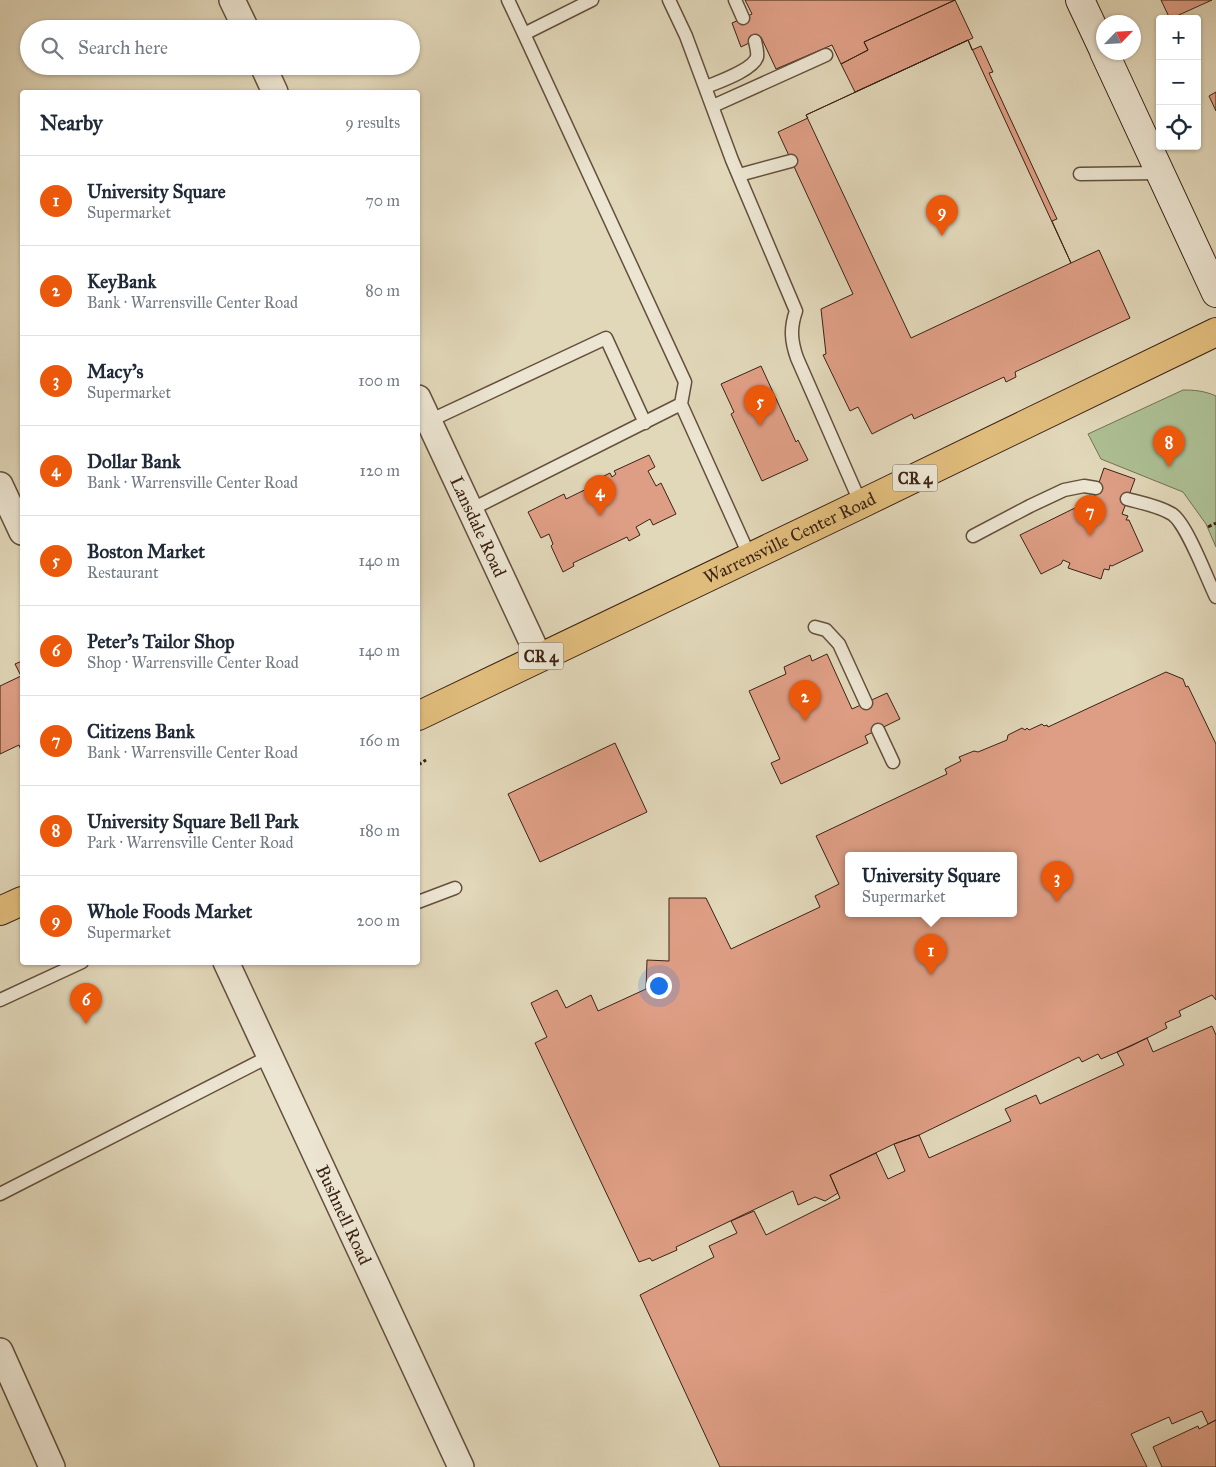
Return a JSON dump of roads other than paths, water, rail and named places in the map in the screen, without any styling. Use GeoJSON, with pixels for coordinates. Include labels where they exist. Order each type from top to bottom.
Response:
{"type":"FeatureCollection","features":[{"type":"Feature","properties":{"kind":"main road"},"geometry":{"type":"LineString","coordinates":[[1080,0],[1096,35]]}},
{"type":"Feature","properties":{"kind":"main road"},"geometry":{"type":"LineString","coordinates":[[1108,60],[1216,293]]}},
{"type":"Feature","properties":{"kind":"main road","name":"Warrensville Center Road"},"geometry":{"type":"LineString","coordinates":[[420,715],[1216,332]]}},
{"type":"Feature","properties":{"kind":"main road"},"geometry":{"type":"LineString","coordinates":[[0,911],[20,902]]}},
{"type":"Feature","properties":{"kind":"street"},"geometry":{"type":"LineString","coordinates":[[232,0],[242,20]]}},
{"type":"Feature","properties":{"kind":"street"},"geometry":{"type":"LineString","coordinates":[[267,75],[274,90]]}},
{"type":"Feature","properties":{"kind":"street","name":"Lansdale Road"},"geometry":{"type":"LineString","coordinates":[[420,403],[539,657]]}},
{"type":"Feature","properties":{"kind":"street"},"geometry":{"type":"LineString","coordinates":[[0,485],[20,528]]}},
{"type":"Feature","properties":{"kind":"street","name":"Bushnell Road"},"geometry":{"type":"LineString","coordinates":[[227,965],[461,1467]]}},
{"type":"Feature","properties":{"kind":"street"},"geometry":{"type":"LineString","coordinates":[[0,1351],[52,1467]]}},
{"type":"Feature","properties":{"kind":"lane"},"geometry":{"type":"LineString","coordinates":[[508,0],[685,382],[682,404],[750,557]]}},
{"type":"Feature","properties":{"kind":"lane"},"geometry":{"type":"LineString","coordinates":[[524,34],[592,0]]}},
{"type":"Feature","properties":{"kind":"lane"},"geometry":{"type":"LineString","coordinates":[[669,0],[686,36],[739,174],[796,311],[791,328],[792,344],[861,504]]}},
{"type":"Feature","properties":{"kind":"lane"},"geometry":{"type":"LineString","coordinates":[[735,0],[743,18]]}},
{"type":"Feature","properties":{"kind":"lane"},"geometry":{"type":"LineString","coordinates":[[706,87],[749,66],[757,58],[755,41]]}},
{"type":"Feature","properties":{"kind":"lane"},"geometry":{"type":"LineString","coordinates":[[713,106],[826,55]]}},
{"type":"Feature","properties":{"kind":"lane"},"geometry":{"type":"LineString","coordinates":[[739,174],[791,160]]}},
{"type":"Feature","properties":{"kind":"lane"},"geometry":{"type":"LineString","coordinates":[[1080,174],[1160,173]]}},
{"type":"Feature","properties":{"kind":"lane"},"geometry":{"type":"LineString","coordinates":[[428,421],[606,338],[645,423]]}},
{"type":"Feature","properties":{"kind":"lane"},"geometry":{"type":"LineString","coordinates":[[470,510],[682,404]]}},
{"type":"Feature","properties":{"kind":"lane"},"geometry":{"type":"LineString","coordinates":[[973,536],[1064,490],[1084,486],[1096,488]]}},
{"type":"Feature","properties":{"kind":"lane"},"geometry":{"type":"LineString","coordinates":[[1128,499],[1166,511],[1176,518],[1190,542],[1216,597]]}},
{"type":"Feature","properties":{"kind":"lane"},"geometry":{"type":"LineString","coordinates":[[815,627],[826,630],[838,644],[866,703]]}},
{"type":"Feature","properties":{"kind":"lane"},"geometry":{"type":"LineString","coordinates":[[878,730],[893,762]]}},
{"type":"Feature","properties":{"kind":"lane"},"geometry":{"type":"LineString","coordinates":[[420,901],[455,888]]}},
{"type":"Feature","properties":{"kind":"lane"},"geometry":{"type":"LineString","coordinates":[[0,1000],[76,965]]}},
{"type":"Feature","properties":{"kind":"lane"},"geometry":{"type":"LineString","coordinates":[[0,1194],[270,1056]]}},
{"type":"Feature","properties":{"kind":"place","name":"Whole Foods Market"},"geometry":{"type":"Point","coordinates":[942,236]}},
{"type":"Feature","properties":{"kind":"place","name":"Boston Market"},"geometry":{"type":"Point","coordinates":[760,426]}},
{"type":"Feature","properties":{"kind":"place","name":"University Square Bell Park"},"geometry":{"type":"Point","coordinates":[1169,467]}},
{"type":"Feature","properties":{"kind":"place","name":"Dollar Bank"},"geometry":{"type":"Point","coordinates":[600,516]}},
{"type":"Feature","properties":{"kind":"place","name":"Citizens Bank"},"geometry":{"type":"Point","coordinates":[1090,536]}},
{"type":"Feature","properties":{"kind":"place","name":"KeyBank"},"geometry":{"type":"Point","coordinates":[805,721]}},
{"type":"Feature","properties":{"kind":"place","name":"Macy's"},"geometry":{"type":"Point","coordinates":[1057,902]}},
{"type":"Feature","properties":{"kind":"place","name":"University Square"},"geometry":{"type":"Point","coordinates":[931,975]}},
{"type":"Feature","properties":{"kind":"place","name":"Peter's Tailor Shop"},"geometry":{"type":"Point","coordinates":[86,1024]}}]}
